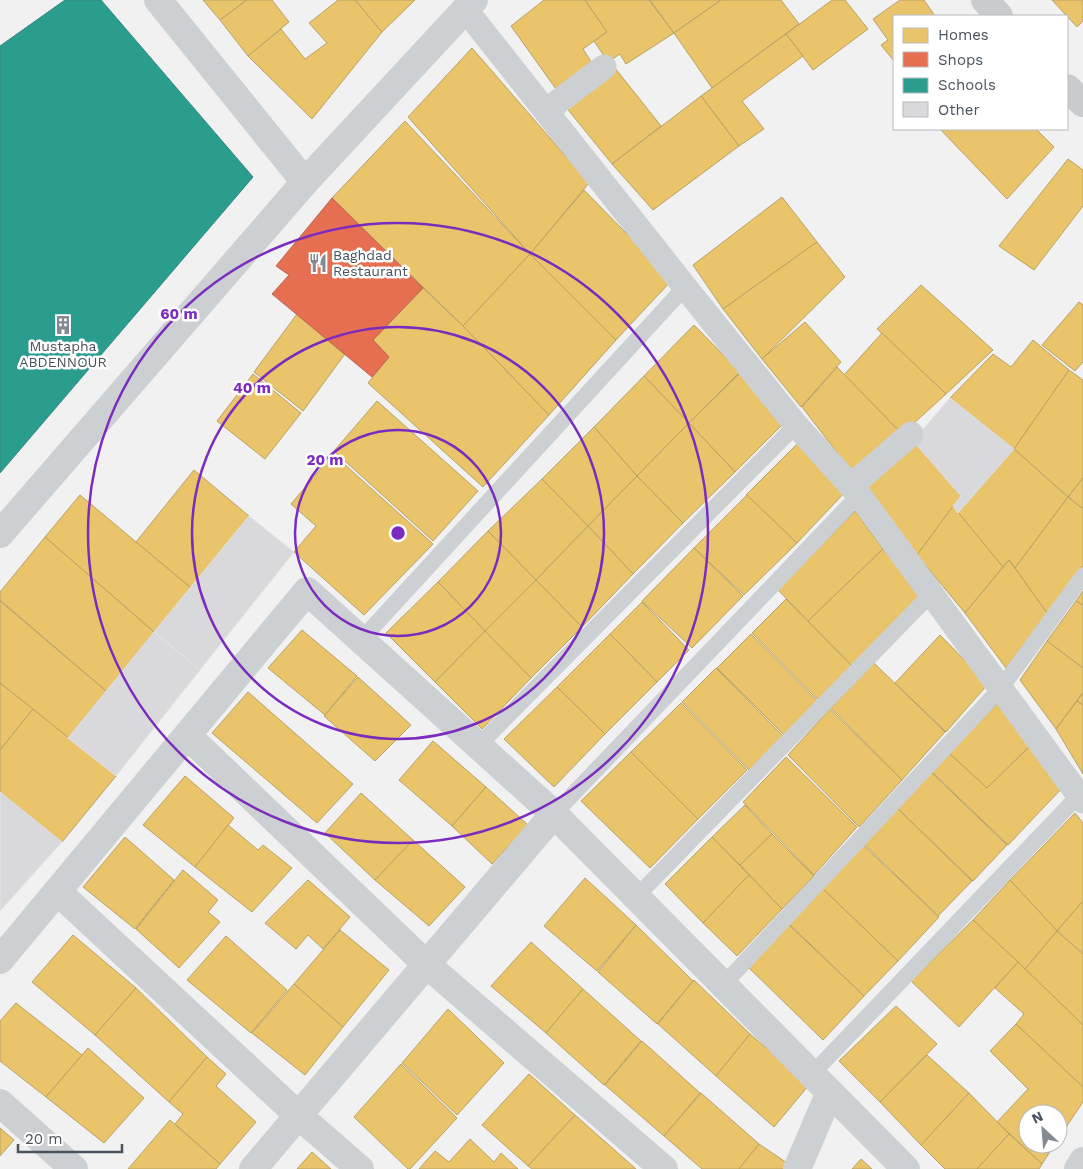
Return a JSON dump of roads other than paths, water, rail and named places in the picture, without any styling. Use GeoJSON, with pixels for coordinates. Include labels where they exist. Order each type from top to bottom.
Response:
{"type":"FeatureCollection","features":[{"type":"Feature","properties":{"kind":"main road"},"geometry":{"type":"LineString","coordinates":[[985,0],[998,15]]}},
{"type":"Feature","properties":{"kind":"main road"},"geometry":{"type":"LineString","coordinates":[[1068,89],[1083,103]]}},
{"type":"Feature","properties":{"kind":"street"},"geometry":{"type":"LineString","coordinates":[[158,0],[305,182]]}},
{"type":"Feature","properties":{"kind":"street"},"geometry":{"type":"LineString","coordinates":[[0,534],[305,182],[470,4],[546,111],[684,287],[796,425],[855,491],[1082,796]]}},
{"type":"Feature","properties":{"kind":"street"},"geometry":{"type":"LineString","coordinates":[[546,111],[604,66]]}},
{"type":"Feature","properties":{"kind":"street"},"geometry":{"type":"LineString","coordinates":[[855,491],[910,434]]}},
{"type":"Feature","properties":{"kind":"street"},"geometry":{"type":"LineString","coordinates":[[0,960],[307,591],[554,814],[906,1169]]}},
{"type":"Feature","properties":{"kind":"street"},"geometry":{"type":"LineString","coordinates":[[188,736],[426,964],[664,1169]]}},
{"type":"Feature","properties":{"kind":"street"},"geometry":{"type":"LineString","coordinates":[[253,1169],[554,814]]}},
{"type":"Feature","properties":{"kind":"street"},"geometry":{"type":"LineString","coordinates":[[58,892],[298,1115],[360,1169]]}},
{"type":"Feature","properties":{"kind":"street"},"geometry":{"type":"LineString","coordinates":[[797,1169],[821,1083]]}},
{"type":"Feature","properties":{"kind":"street"},"geometry":{"type":"LineString","coordinates":[[0,1103],[74,1169]]}},
{"type":"Feature","properties":{"kind":"street"},"geometry":{"type":"LineString","coordinates":[[1078,1169],[1083,1161]]}},
{"type":"Feature","properties":{"kind":"lane"},"geometry":{"type":"LineString","coordinates":[[361,640],[684,287]]}},
{"type":"Feature","properties":{"kind":"lane"},"geometry":{"type":"LineString","coordinates":[[478,746],[796,425]]}},
{"type":"Feature","properties":{"kind":"lane"},"geometry":{"type":"LineString","coordinates":[[554,814],[855,491]]}},
{"type":"Feature","properties":{"kind":"lane"},"geometry":{"type":"LineString","coordinates":[[723,985],[1000,688],[1083,576]]}},
{"type":"Feature","properties":{"kind":"lane"},"geometry":{"type":"LineString","coordinates":[[636,897],[931,594]]}},
{"type":"Feature","properties":{"kind":"lane"},"geometry":{"type":"LineString","coordinates":[[821,1083],[1082,796]]}},
{"type":"Feature","properties":{"kind":"place","name":"Baghdad Restaurant"},"geometry":{"type":"Point","coordinates":[318,263]}},
{"type":"Feature","properties":{"kind":"place","name":"Mustapha ABDENNOUR"},"geometry":{"type":"Point","coordinates":[63,325]}}]}
